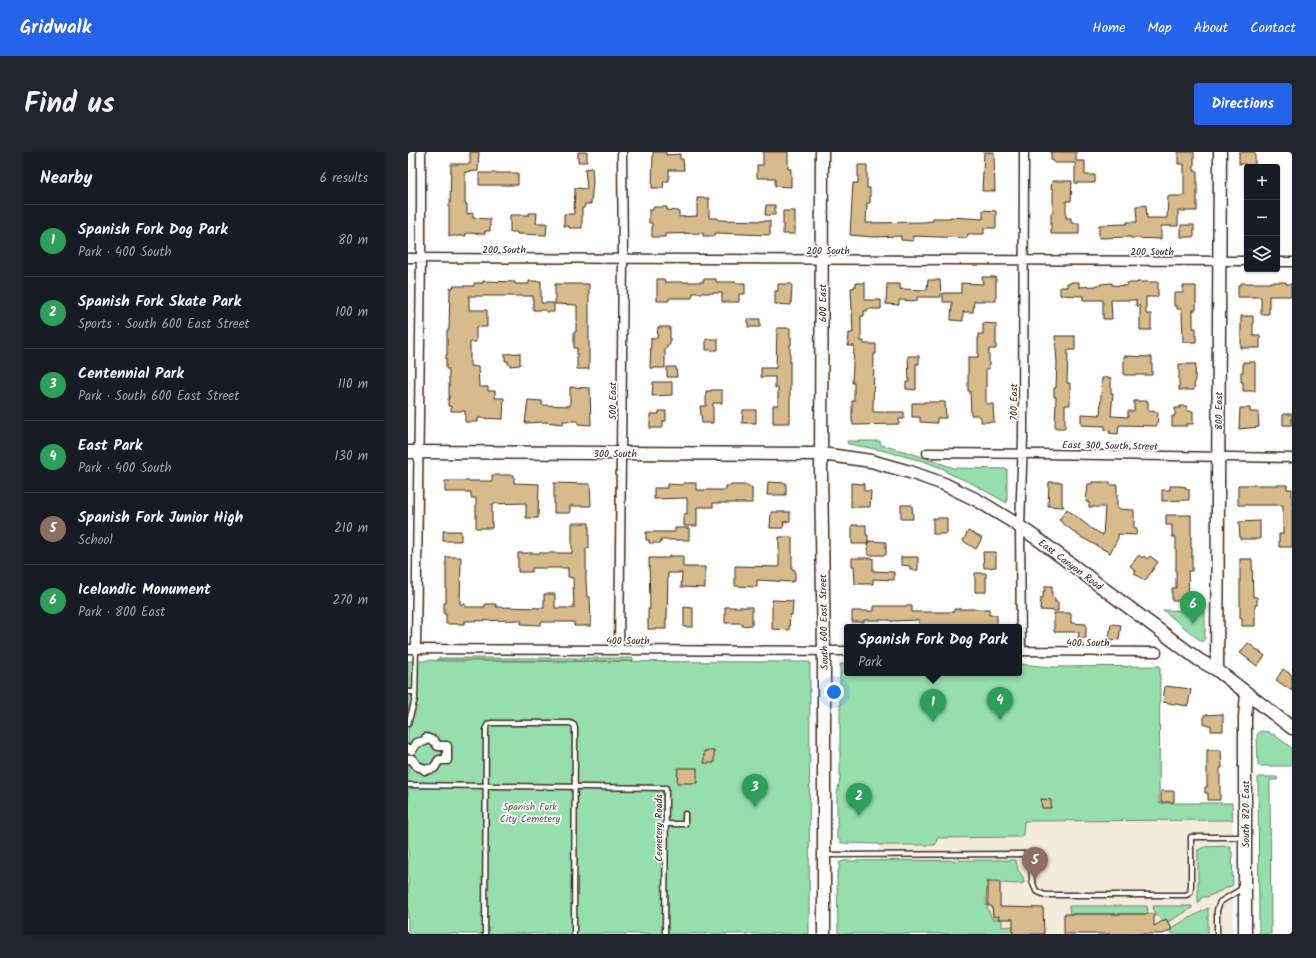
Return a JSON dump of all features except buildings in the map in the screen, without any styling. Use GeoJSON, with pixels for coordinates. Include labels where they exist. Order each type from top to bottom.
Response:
{"type":"FeatureCollection","features":[{"type":"Feature","properties":{"kind":"street"},"geometry":{"type":"LineString","coordinates":[[412,649],[413,452],[421,258],[421,152]]}},
{"type":"Feature","properties":{"kind":"street","name":"500 East"},"geometry":{"type":"LineString","coordinates":[[619,650],[623,259],[622,152]]}},
{"type":"Feature","properties":{"kind":"street","name":"600 East"},"geometry":{"type":"LineString","coordinates":[[822,152],[822,454]]}},
{"type":"Feature","properties":{"kind":"street","name":"700 East"},"geometry":{"type":"LineString","coordinates":[[1020,624],[1024,152]]}},
{"type":"Feature","properties":{"kind":"street","name":"800 East"},"geometry":{"type":"LineString","coordinates":[[1217,670],[1220,152]]}},
{"type":"Feature","properties":{"kind":"street","name":"200 South"},"geometry":{"type":"LineString","coordinates":[[408,258],[1244,262]]}},
{"type":"Feature","properties":{"kind":"street"},"geometry":{"type":"LineString","coordinates":[[1280,262],[1292,262]]}},
{"type":"Feature","properties":{"kind":"street","name":"300 South"},"geometry":{"type":"LineString","coordinates":[[413,452],[822,454]]}},
{"type":"Feature","properties":{"kind":"street","name":"East 300 South Street"},"geometry":{"type":"LineString","coordinates":[[927,453],[1292,458]]}},
{"type":"Feature","properties":{"kind":"street","name":"East Canyon Road"},"geometry":{"type":"LineString","coordinates":[[822,454],[871,461],[927,477],[977,500],[1020,527],[1199,660],[1217,670],[1292,728]]}},
{"type":"Feature","properties":{"kind":"street","name":"South 600 East Street"},"geometry":{"type":"LineString","coordinates":[[822,454],[824,934]]}},
{"type":"Feature","properties":{"kind":"street","name":"400 South"},"geometry":{"type":"LineString","coordinates":[[412,649],[844,650]]}},
{"type":"Feature","properties":{"kind":"street","name":"400 South"},"geometry":{"type":"LineString","coordinates":[[1022,651],[1156,652]]}},
{"type":"Feature","properties":{"kind":"street","name":"South 820 East"},"geometry":{"type":"LineString","coordinates":[[1245,934],[1245,716],[1247,694]]}},
{"type":"Feature","properties":{"kind":"street"},"geometry":{"type":"LineString","coordinates":[[408,749],[412,750],[416,743],[425,741],[426,738],[434,740],[438,746],[447,746],[447,760],[439,760],[434,768],[425,770],[417,766],[412,759],[408,759]]}},
{"type":"Feature","properties":{"kind":"lane"},"geometry":{"type":"LineString","coordinates":[[408,724],[415,699],[412,649]]}},
{"type":"Feature","properties":{"kind":"lane"},"geometry":{"type":"LineString","coordinates":[[408,692],[415,692]]}},
{"type":"Feature","properties":{"kind":"lane"},"geometry":{"type":"LineString","coordinates":[[485,934],[486,728],[488,724],[492,723],[570,722],[574,725],[575,729],[576,787],[574,934]]}},
{"type":"Feature","properties":{"kind":"lane","name":"Cemetery Roads"},"geometry":{"type":"LineString","coordinates":[[408,785],[666,788],[665,934]]}},
{"type":"Feature","properties":{"kind":"lane"},"geometry":{"type":"LineString","coordinates":[[666,824],[685,824],[685,814]]}},
{"type":"Feature","properties":{"kind":"lane"},"geometry":{"type":"LineString","coordinates":[[824,855],[1030,854],[1032,881],[1036,891],[1045,895],[1186,895],[1190,893],[1191,886],[1191,837],[1244,837]]}},
{"type":"Feature","properties":{"kind":"lane"},"geometry":{"type":"LineString","coordinates":[[1217,934],[1217,910],[1220,902],[1245,887]]}},
{"type":"Feature","properties":{"kind":"shaded area"},"geometry":{"type":"Polygon","coordinates":[[[1233,820],[1233,934],[838,934],[837,875],[840,865],[839,863],[843,861],[879,861],[879,845],[935,845],[936,838],[1022,837],[1023,821],[1233,820]]]}},
{"type":"Feature","properties":{"kind":"green space"},"geometry":{"type":"Polygon","coordinates":[[[847,441],[880,441],[881,445],[911,453],[954,468],[1007,469],[1007,503],[973,484],[946,472],[946,470],[926,462],[881,450],[848,444],[847,441]]]}},
{"type":"Feature","properties":{"kind":"green space"},"geometry":{"type":"Polygon","coordinates":[[[1163,610],[1205,611],[1205,638],[1202,642],[1163,610]]]}},
{"type":"Feature","properties":{"kind":"green space"},"geometry":{"type":"Polygon","coordinates":[[[438,658],[633,658],[633,661],[437,660],[438,658]]]}},
{"type":"Feature","properties":{"kind":"green space","name":"Spanish Fork City Cemetery"},"geometry":{"type":"Polygon","coordinates":[[[408,661],[810,662],[809,934],[408,934],[408,661]]]}},
{"type":"Feature","properties":{"kind":"green space"},"geometry":{"type":"Polygon","coordinates":[[[840,664],[844,664],[844,676],[1022,676],[1022,664],[1052,667],[1160,666],[1159,803],[1232,803],[1233,820],[1024,821],[1023,835],[1020,837],[937,838],[935,845],[841,843],[837,838],[837,794],[840,779],[840,664]]]}},
{"type":"Feature","properties":{"kind":"green space"},"geometry":{"type":"Polygon","coordinates":[[[1260,731],[1273,734],[1292,748],[1292,766],[1258,766],[1257,735],[1260,731]]]}},
{"type":"Feature","properties":{"kind":"green space"},"geometry":{"type":"Polygon","coordinates":[[[1258,777],[1278,778],[1277,780],[1270,780],[1271,934],[1259,934],[1258,777]]]}},
{"type":"Feature","properties":{"kind":"green space"},"geometry":{"type":"Polygon","coordinates":[[[1230,846],[1232,848],[1230,848],[1232,852],[1233,885],[1207,897],[1202,897],[1198,903],[1198,850],[1204,847],[1230,846]]]}},
{"type":"Feature","properties":{"kind":"green space"},"geometry":{"type":"Polygon","coordinates":[[[1016,860],[1018,870],[1023,877],[1024,883],[1017,884],[1001,883],[1000,881],[987,881],[986,904],[992,919],[1002,919],[1002,927],[1013,926],[1013,934],[838,934],[837,875],[840,865],[839,863],[843,861],[1016,860]]]}},
{"type":"Feature","properties":{"kind":"green space"},"geometry":{"type":"Polygon","coordinates":[[[1069,906],[1147,906],[1148,914],[1070,914],[1069,906]]]}},
{"type":"Feature","properties":{"kind":"green space"},"geometry":{"type":"Polygon","coordinates":[[[1153,906],[1192,906],[1192,908],[1168,922],[1166,919],[1164,921],[1154,913],[1153,906]]]}},
{"type":"Feature","properties":{"kind":"green space"},"geometry":{"type":"Polygon","coordinates":[[[1208,908],[1208,934],[1172,934],[1170,930],[1172,929],[1171,928],[1208,908]]]}},
{"type":"Feature","properties":{"kind":"place","name":"Icelandic Monument"},"geometry":{"type":"Point","coordinates":[1193,624]}},
{"type":"Feature","properties":{"kind":"place","name":"East Park"},"geometry":{"type":"Point","coordinates":[1000,720]}},
{"type":"Feature","properties":{"kind":"place","name":"Spanish Fork Dog Park"},"geometry":{"type":"Point","coordinates":[933,722]}},
{"type":"Feature","properties":{"kind":"place","name":"Centennial Park"},"geometry":{"type":"Point","coordinates":[755,807]}},
{"type":"Feature","properties":{"kind":"place","name":"Spanish Fork Skate Park"},"geometry":{"type":"Point","coordinates":[859,816]}},
{"type":"Feature","properties":{"kind":"place","name":"Spanish Fork Junior High"},"geometry":{"type":"Point","coordinates":[1035,880]}}]}
